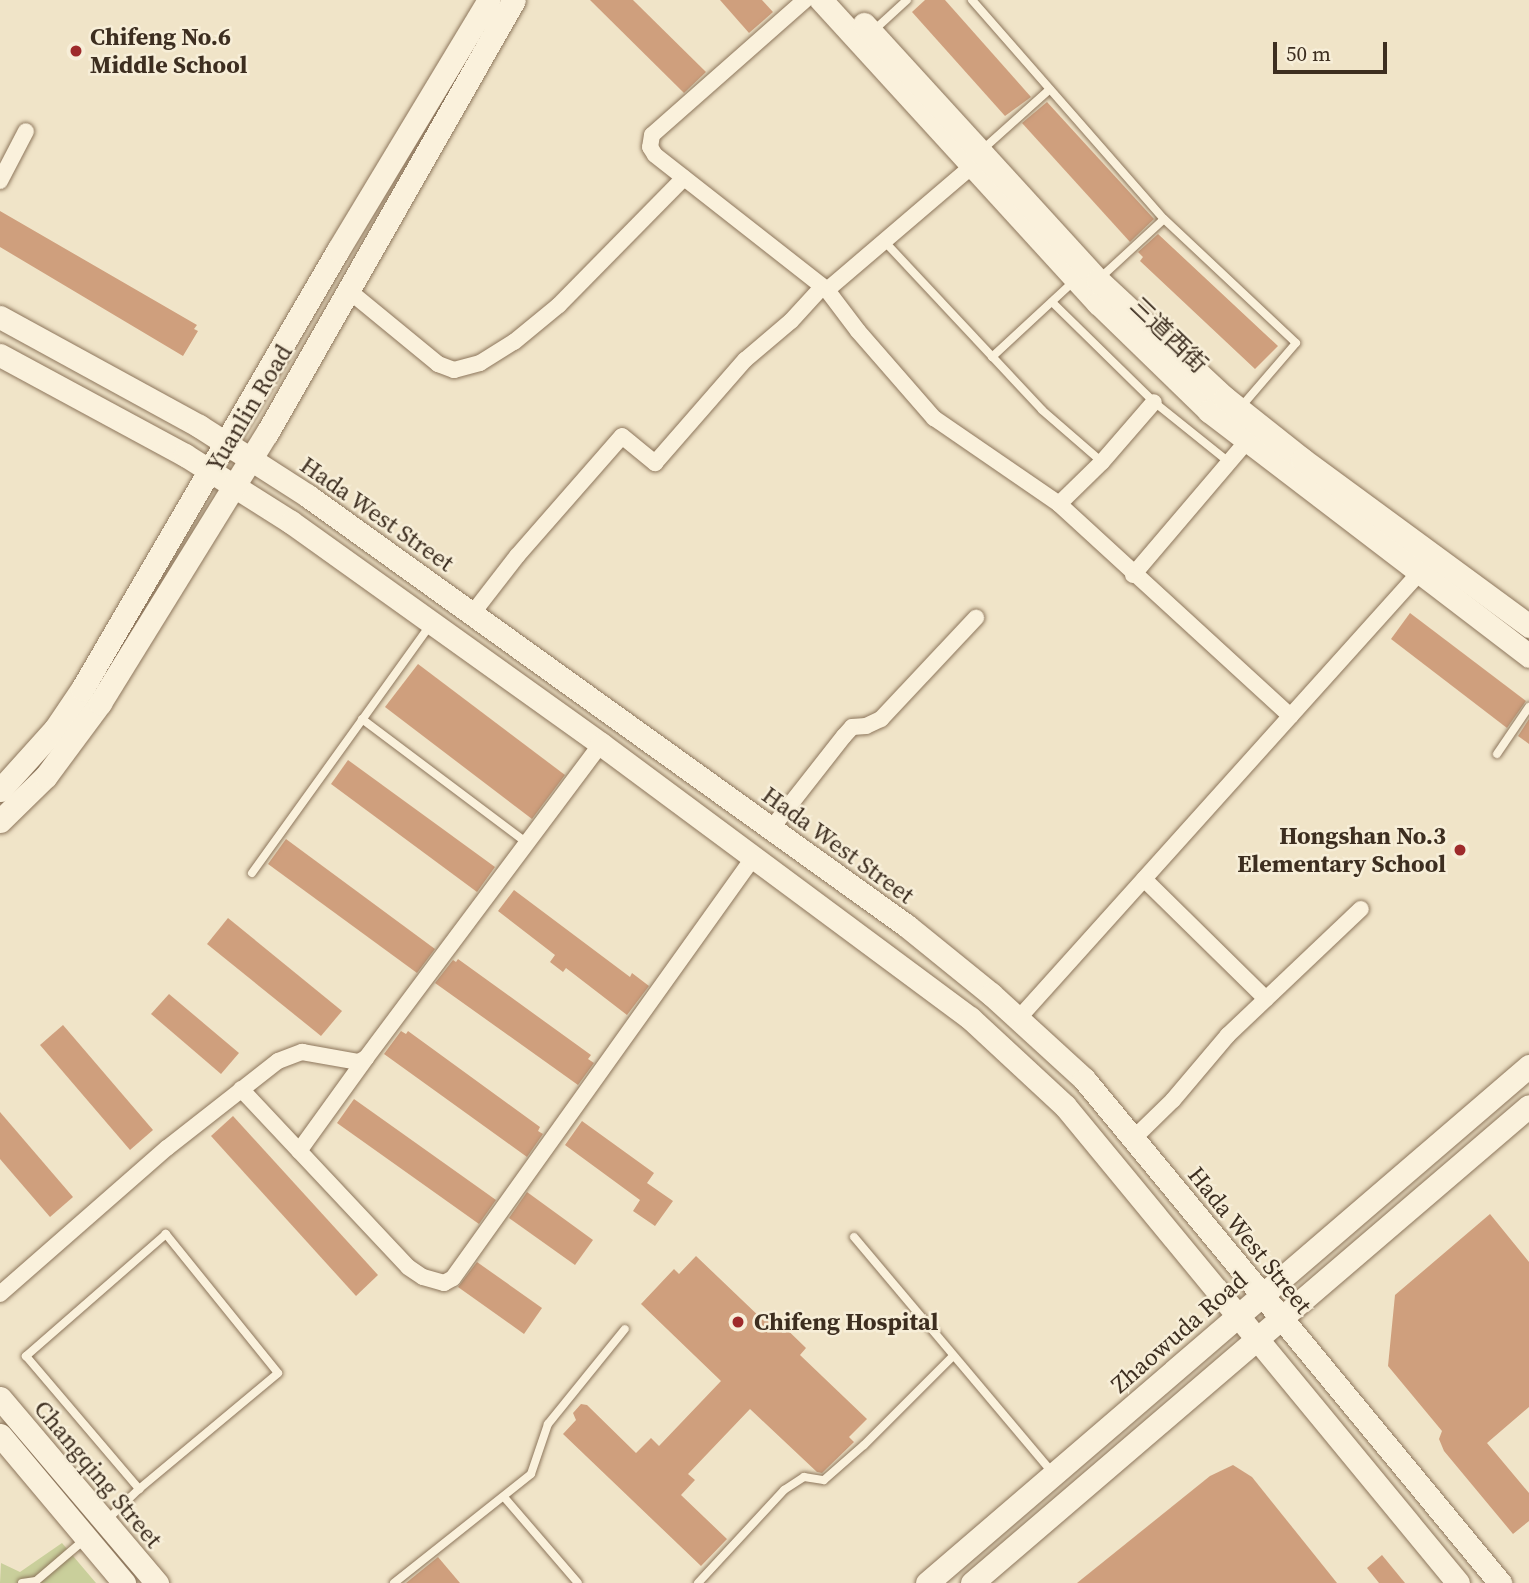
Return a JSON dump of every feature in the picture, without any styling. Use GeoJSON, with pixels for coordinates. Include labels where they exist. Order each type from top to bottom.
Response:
{"type":"FeatureCollection","features":[{"type":"Feature","properties":{"kind":"main road","name":"Yuanlin Road"},"geometry":{"type":"LineString","coordinates":[[0,790],[54,729],[82,689],[489,0]]}},
{"type":"Feature","properties":{"kind":"main road","name":"Yuanlin Road"},"geometry":{"type":"LineString","coordinates":[[0,821],[72,745],[235,485],[514,0]]}},
{"type":"Feature","properties":{"kind":"main road"},"geometry":{"type":"LineString","coordinates":[[821,0],[1087,279],[1239,409],[1254,433],[1529,626]]}},
{"type":"Feature","properties":{"kind":"main road"},"geometry":{"type":"LineString","coordinates":[[841,0],[975,159]]}},
{"type":"Feature","properties":{"kind":"main road","name":"三道西街"},"geometry":{"type":"LineString","coordinates":[[1087,279],[1209,411],[1254,433],[1420,572],[1529,656]]}},
{"type":"Feature","properties":{"kind":"main road","name":"Hada West Street"},"geometry":{"type":"LineString","coordinates":[[0,317],[251,458],[907,926],[1018,1019],[1084,1079],[1500,1583]]}},
{"type":"Feature","properties":{"kind":"main road"},"geometry":{"type":"LineString","coordinates":[[0,355],[235,485],[601,744],[970,1018],[1065,1106],[1255,1340],[1458,1583]]}},
{"type":"Feature","properties":{"kind":"main road","name":"Zhaowuda Road"},"geometry":{"type":"LineString","coordinates":[[927,1583],[1529,1066]]}},
{"type":"Feature","properties":{"kind":"main road"},"geometry":{"type":"LineString","coordinates":[[972,1583],[1529,1106]]}},
{"type":"Feature","properties":{"kind":"main road","name":"Changqing Street"},"geometry":{"type":"LineString","coordinates":[[0,1398],[157,1583]]}},
{"type":"Feature","properties":{"kind":"main road","name":"Changqing Street"},"geometry":{"type":"LineString","coordinates":[[0,1435],[124,1583]]}},
{"type":"Feature","properties":{"kind":"street"},"geometry":{"type":"LineString","coordinates":[[805,0],[652,135],[650,147],[655,155],[825,288],[858,331],[934,418],[1059,504],[1133,575],[1290,716]]}},
{"type":"Feature","properties":{"kind":"street"},"geometry":{"type":"LineString","coordinates":[[0,181],[26,131]]}},
{"type":"Feature","properties":{"kind":"street"},"geometry":{"type":"LineString","coordinates":[[472,614],[622,436],[655,463],[745,360],[975,159]]}},
{"type":"Feature","properties":{"kind":"street"},"geometry":{"type":"LineString","coordinates":[[348,290],[438,364],[454,370],[480,363],[514,342],[559,305],[684,178]]}},
{"type":"Feature","properties":{"kind":"street"},"geometry":{"type":"LineString","coordinates":[[1059,504],[1102,462],[1154,402]]}},
{"type":"Feature","properties":{"kind":"street"},"geometry":{"type":"LineString","coordinates":[[1133,575],[1254,433]]}},
{"type":"Feature","properties":{"kind":"street"},"geometry":{"type":"LineString","coordinates":[[1018,1019],[1420,572]]}},
{"type":"Feature","properties":{"kind":"street"},"geometry":{"type":"LineString","coordinates":[[771,829],[852,727],[866,726],[880,719],[976,618]]}},
{"type":"Feature","properties":{"kind":"street"},"geometry":{"type":"LineString","coordinates":[[299,1151],[601,744]]}},
{"type":"Feature","properties":{"kind":"street"},"geometry":{"type":"LineString","coordinates":[[241,1088],[408,1267],[423,1277],[444,1283],[453,1278],[753,858]]}},
{"type":"Feature","properties":{"kind":"street"},"geometry":{"type":"LineString","coordinates":[[1144,879],[1266,999]]}},
{"type":"Feature","properties":{"kind":"street"},"geometry":{"type":"LineString","coordinates":[[1133,1139],[1173,1100],[1228,1035],[1361,909]]}},
{"type":"Feature","properties":{"kind":"street"},"geometry":{"type":"LineString","coordinates":[[0,1294],[167,1147],[278,1061],[302,1052],[359,1062],[366,1058]]}},
{"type":"Feature","properties":{"kind":"lane"},"geometry":{"type":"LineString","coordinates":[[871,33],[906,0]]}},
{"type":"Feature","properties":{"kind":"lane"},"geometry":{"type":"LineString","coordinates":[[972,0],[1164,219],[1296,343],[1239,409]]}},
{"type":"Feature","properties":{"kind":"lane"},"geometry":{"type":"LineString","coordinates":[[975,159],[1050,89]]}},
{"type":"Feature","properties":{"kind":"lane"},"geometry":{"type":"LineString","coordinates":[[992,357],[1052,302],[1087,279],[1164,219]]}},
{"type":"Feature","properties":{"kind":"lane"},"geometry":{"type":"LineString","coordinates":[[884,241],[1042,410],[1102,462]]}},
{"type":"Feature","properties":{"kind":"lane"},"geometry":{"type":"LineString","coordinates":[[1052,302],[1154,402],[1229,461]]}},
{"type":"Feature","properties":{"kind":"lane"},"geometry":{"type":"LineString","coordinates":[[251,873],[431,623]]}},
{"type":"Feature","properties":{"kind":"lane"},"geometry":{"type":"LineString","coordinates":[[1497,754],[1529,707]]}},
{"type":"Feature","properties":{"kind":"lane"},"geometry":{"type":"LineString","coordinates":[[362,719],[527,843]]}},
{"type":"Feature","properties":{"kind":"lane"},"geometry":{"type":"LineString","coordinates":[[22,1583],[36,1581],[139,1489],[278,1373],[166,1234],[26,1356],[139,1489]]}},
{"type":"Feature","properties":{"kind":"lane"},"geometry":{"type":"LineString","coordinates":[[854,1237],[1054,1474]]}},
{"type":"Feature","properties":{"kind":"lane"},"geometry":{"type":"LineString","coordinates":[[394,1583],[531,1474],[548,1424],[625,1329]]}},
{"type":"Feature","properties":{"kind":"lane"},"geometry":{"type":"LineString","coordinates":[[698,1583],[784,1490],[804,1477],[824,1480],[864,1445],[953,1356]]}},
{"type":"Feature","properties":{"kind":"lane"},"geometry":{"type":"LineString","coordinates":[[504,1497],[578,1583]]}},
{"type":"Feature","properties":{"kind":"green space"},"geometry":{"type":"Polygon","coordinates":[[[62,1543],[96,1583],[0,1583],[1,1563],[20,1572],[62,1543]]]}},
{"type":"Feature","properties":{"kind":"building"},"geometry":{"type":"Polygon","coordinates":[[[590,0],[633,0],[706,72],[684,93],[590,0]]]}},
{"type":"Feature","properties":{"kind":"building"},"geometry":{"type":"Polygon","coordinates":[[[720,0],[762,0],[773,12],[749,33],[720,0]]]}},
{"type":"Feature","properties":{"kind":"building"},"geometry":{"type":"Polygon","coordinates":[[[925,0],[945,0],[1031,97],[1005,116],[912,12],[925,0]]]}},
{"type":"Feature","properties":{"kind":"building"},"geometry":{"type":"Polygon","coordinates":[[[1047,102],[1154,219],[1130,242],[1022,123],[1047,102]]]}},
{"type":"Feature","properties":{"kind":"building"},"geometry":{"type":"Polygon","coordinates":[[[0,211],[197,325],[194,329],[198,331],[183,356],[0,247],[0,211]]]}},
{"type":"Feature","properties":{"kind":"building"},"geometry":{"type":"Polygon","coordinates":[[[1158,234],[1278,346],[1255,369],[1140,261],[1143,257],[1138,252],[1158,234]]]}},
{"type":"Feature","properties":{"kind":"building"},"geometry":{"type":"Polygon","coordinates":[[[1410,613],[1526,701],[1507,728],[1391,639],[1410,613]]]}},
{"type":"Feature","properties":{"kind":"building"},"geometry":{"type":"Polygon","coordinates":[[[418,664],[565,775],[532,819],[385,707],[418,664]]]}},
{"type":"Feature","properties":{"kind":"building"},"geometry":{"type":"Polygon","coordinates":[[[1529,719],[1529,744],[1518,736],[1529,719]]]}},
{"type":"Feature","properties":{"kind":"building"},"geometry":{"type":"Polygon","coordinates":[[[348,760],[495,867],[477,892],[331,784],[348,760]]]}},
{"type":"Feature","properties":{"kind":"building"},"geometry":{"type":"Polygon","coordinates":[[[286,839],[435,949],[417,973],[268,864],[286,839]]]}},
{"type":"Feature","properties":{"kind":"building"},"geometry":{"type":"Polygon","coordinates":[[[514,890],[630,977],[632,973],[649,986],[627,1015],[566,968],[563,972],[550,962],[555,955],[498,911],[514,890]]]}},
{"type":"Feature","properties":{"kind":"building"},"geometry":{"type":"Polygon","coordinates":[[[228,918],[342,1011],[321,1036],[207,944],[228,918]]]}},
{"type":"Feature","properties":{"kind":"building"},"geometry":{"type":"Polygon","coordinates":[[[458,959],[591,1055],[588,1059],[594,1063],[578,1085],[435,983],[453,960],[456,962],[458,959]]]}},
{"type":"Feature","properties":{"kind":"building"},"geometry":{"type":"Polygon","coordinates":[[[169,994],[239,1053],[221,1074],[151,1014],[169,994]]]}},
{"type":"Feature","properties":{"kind":"building"},"geometry":{"type":"Polygon","coordinates":[[[63,1025],[153,1130],[130,1150],[40,1045],[63,1025]]]}},
{"type":"Feature","properties":{"kind":"building"},"geometry":{"type":"Polygon","coordinates":[[[401,1031],[406,1034],[408,1031],[540,1127],[538,1131],[543,1134],[527,1157],[384,1054],[401,1031]]]}},
{"type":"Feature","properties":{"kind":"building"},"geometry":{"type":"Polygon","coordinates":[[[354,1099],[496,1200],[479,1224],[337,1123],[354,1099]]]}},
{"type":"Feature","properties":{"kind":"building"},"geometry":{"type":"Polygon","coordinates":[[[0,1112],[73,1197],[50,1217],[0,1159],[0,1112]]]}},
{"type":"Feature","properties":{"kind":"building"},"geometry":{"type":"Polygon","coordinates":[[[233,1116],[378,1275],[356,1296],[211,1136],[233,1116]]]}},
{"type":"Feature","properties":{"kind":"building"},"geometry":{"type":"Polygon","coordinates":[[[582,1121],[654,1173],[647,1183],[673,1201],[655,1226],[633,1211],[640,1200],[565,1145],[582,1121]]]}},
{"type":"Feature","properties":{"kind":"building"},"geometry":{"type":"Polygon","coordinates":[[[527,1192],[593,1240],[575,1265],[509,1218],[527,1192]]]}},
{"type":"Feature","properties":{"kind":"building"},"geometry":{"type":"Polygon","coordinates":[[[1490,1214],[1529,1262],[1529,1407],[1487,1443],[1529,1493],[1529,1521],[1513,1534],[1444,1451],[1439,1439],[1442,1431],[1388,1366],[1395,1295],[1490,1214]]]}},
{"type":"Feature","properties":{"kind":"building"},"geometry":{"type":"Polygon","coordinates":[[[696,1256],[764,1321],[771,1314],[806,1348],[800,1355],[867,1419],[849,1437],[854,1442],[822,1473],[817,1472],[750,1409],[688,1474],[695,1480],[681,1495],[727,1539],[701,1566],[563,1434],[576,1420],[573,1413],[581,1404],[587,1405],[636,1453],[651,1438],[659,1446],[721,1381],[641,1304],[674,1269],[679,1274],[696,1256]]]}},
{"type":"Feature","properties":{"kind":"building"},"geometry":{"type":"Polygon","coordinates":[[[477,1262],[542,1308],[524,1334],[458,1287],[477,1262]]]}},
{"type":"Feature","properties":{"kind":"building"},"geometry":{"type":"Polygon","coordinates":[[[1233,1465],[1252,1477],[1337,1583],[1077,1583],[1210,1476],[1233,1465]]]}},
{"type":"Feature","properties":{"kind":"building"},"geometry":{"type":"Polygon","coordinates":[[[1382,1555],[1405,1583],[1379,1583],[1367,1568],[1382,1555]]]}},
{"type":"Feature","properties":{"kind":"building"},"geometry":{"type":"Polygon","coordinates":[[[438,1557],[460,1583],[406,1583],[438,1557]]]}},
{"type":"Feature","properties":{"kind":"place","name":"Chifeng No.6 Middle School"},"geometry":{"type":"Point","coordinates":[76,51]}},
{"type":"Feature","properties":{"kind":"place","name":"Hongshan No.3 Elementary School"},"geometry":{"type":"Point","coordinates":[1460,850]}},
{"type":"Feature","properties":{"kind":"place","name":"Chifeng Hospital"},"geometry":{"type":"Point","coordinates":[738,1322]}}]}
